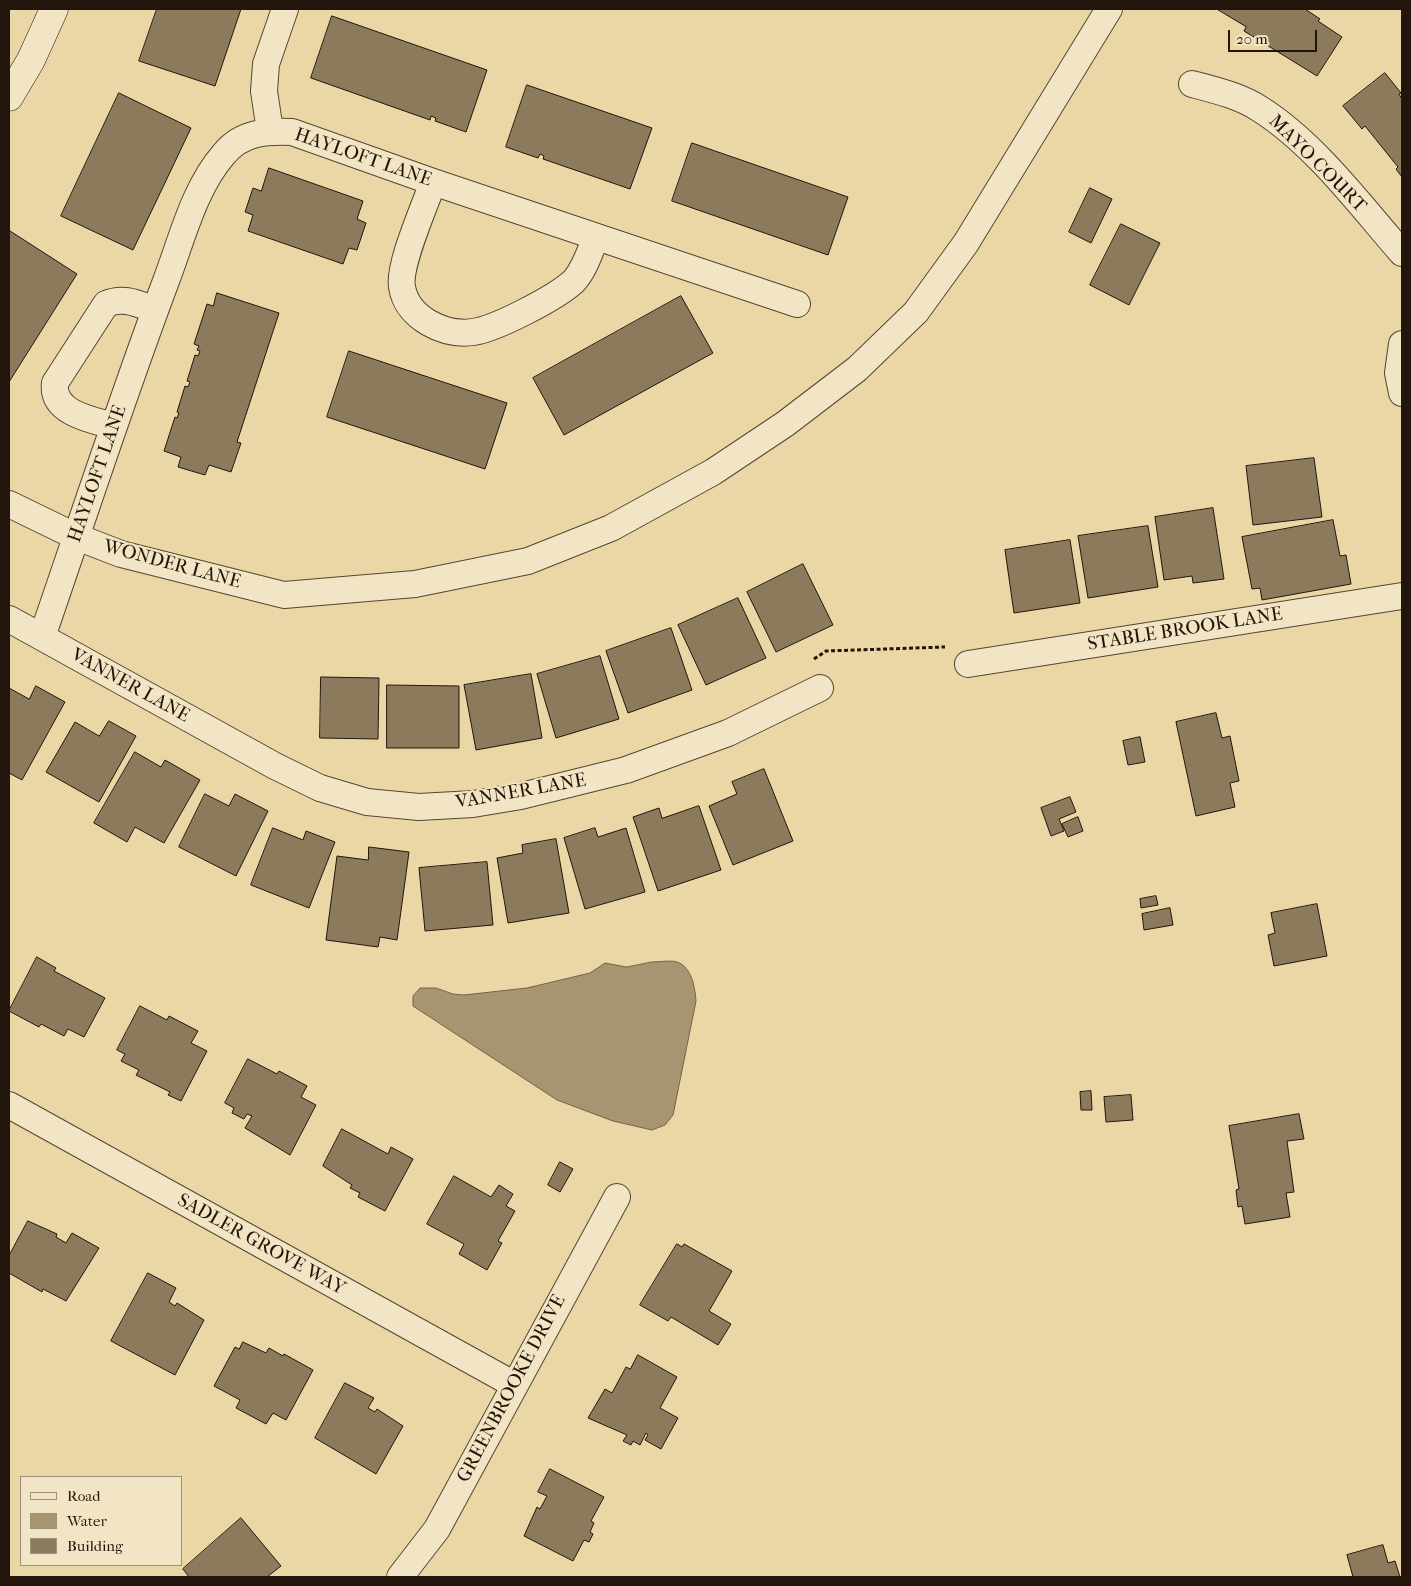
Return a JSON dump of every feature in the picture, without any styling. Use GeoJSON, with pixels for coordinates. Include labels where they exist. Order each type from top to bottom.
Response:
{"type":"FeatureCollection","features":[{"type":"Feature","properties":{"kind":"street"},"geometry":{"type":"LineString","coordinates":[[9,97],[31,60],[54,9]]}},
{"type":"Feature","properties":{"kind":"street"},"geometry":{"type":"LineString","coordinates":[[270,131],[264,91],[266,64],[285,9]]}},
{"type":"Feature","properties":{"kind":"street","name":"WONDER LANE"},"geometry":{"type":"LineString","coordinates":[[9,504],[77,537],[121,554],[284,595],[415,584],[528,561],[611,528],[713,472],[785,424],[857,369],[916,312],[966,243],[1109,9]]}},
{"type":"Feature","properties":{"kind":"street","name":"MAYO COURT"},"geometry":{"type":"LineString","coordinates":[[1192,84],[1231,95],[1260,109],[1293,134],[1334,175],[1402,253]]}},
{"type":"Feature","properties":{"kind":"street","name":"HAYLOFT LANE"},"geometry":{"type":"LineString","coordinates":[[42,637],[114,426],[189,220],[212,169],[225,152],[239,141],[254,133],[270,131],[292,132],[433,182],[797,304]]}},
{"type":"Feature","properties":{"kind":"street"},"geometry":{"type":"LineString","coordinates":[[433,182],[402,272],[402,288],[408,302],[417,315],[431,325],[471,332],[487,329],[511,318],[566,287],[575,279],[583,268],[596,237]]}},
{"type":"Feature","properties":{"kind":"street"},"geometry":{"type":"LineString","coordinates":[[114,426],[73,414],[61,404],[54,390],[54,382],[106,304],[116,299],[125,300],[155,310]]}},
{"type":"Feature","properties":{"kind":"street"},"geometry":{"type":"LineString","coordinates":[[1402,344],[1398,373],[1402,393]]}},
{"type":"Feature","properties":{"kind":"street","name":"STABLE BROOK LANE"},"geometry":{"type":"LineString","coordinates":[[968,664],[1402,596]]}},
{"type":"Feature","properties":{"kind":"street","name":"VANNER LANE"},"geometry":{"type":"LineString","coordinates":[[9,619],[275,766],[320,788],[367,802],[420,807],[473,804],[521,796],[626,770],[728,733],[820,688]]}},
{"type":"Feature","properties":{"kind":"street","name":"SADLER GROVE WAY"},"geometry":{"type":"LineString","coordinates":[[9,1106],[513,1384]]}},
{"type":"Feature","properties":{"kind":"street","name":"GREENBROOKE DRIVE"},"geometry":{"type":"LineString","coordinates":[[400,1577],[436,1529],[513,1384],[617,1197]]}},
{"type":"Feature","properties":{"kind":"path"},"geometry":{"type":"LineString","coordinates":[[820,688],[807,664],[826,652],[958,646],[968,664]]}},
{"type":"Feature","properties":{"kind":"water"},"geometry":{"type":"Polygon","coordinates":[[[672,961],[686,968],[692,979],[696,1001],[673,1115],[665,1125],[652,1130],[613,1121],[557,1100],[413,1006],[413,996],[420,988],[436,988],[453,994],[464,995],[527,988],[590,973],[605,963],[626,967],[652,962],[672,961]]]}},
{"type":"Feature","properties":{"kind":"building"},"geometry":{"type":"Polygon","coordinates":[[[157,9],[241,9],[215,86],[139,61],[157,9]]]}},
{"type":"Feature","properties":{"kind":"building"},"geometry":{"type":"Polygon","coordinates":[[[1217,9],[1305,9],[1320,19],[1318,21],[1342,37],[1317,76],[1244,31],[1246,27],[1217,9]]]}},
{"type":"Feature","properties":{"kind":"building"},"geometry":{"type":"Polygon","coordinates":[[[332,16],[487,70],[466,132],[435,121],[436,118],[431,116],[430,120],[311,78],[332,16]]]}},
{"type":"Feature","properties":{"kind":"building"},"geometry":{"type":"Polygon","coordinates":[[[1385,73],[1401,93],[1399,94],[1402,99],[1402,177],[1396,169],[1398,167],[1365,126],[1362,129],[1343,106],[1385,73]]]}},
{"type":"Feature","properties":{"kind":"building"},"geometry":{"type":"Polygon","coordinates":[[[527,85],[652,128],[630,189],[543,159],[544,156],[540,154],[538,158],[506,147],[527,85]]]}},
{"type":"Feature","properties":{"kind":"building"},"geometry":{"type":"Polygon","coordinates":[[[119,93],[191,128],[133,250],[61,216],[119,93]]]}},
{"type":"Feature","properties":{"kind":"building"},"geometry":{"type":"Polygon","coordinates":[[[692,143],[848,197],[828,255],[672,201],[692,143]]]}},
{"type":"Feature","properties":{"kind":"building"},"geometry":{"type":"Polygon","coordinates":[[[269,168],[363,201],[357,219],[366,223],[357,250],[349,248],[343,264],[248,231],[253,215],[245,212],[253,188],[261,191],[269,168]]]}},
{"type":"Feature","properties":{"kind":"building"},"geometry":{"type":"Polygon","coordinates":[[[1090,188],[1112,199],[1091,243],[1069,232],[1090,188]]]}},
{"type":"Feature","properties":{"kind":"building"},"geometry":{"type":"Polygon","coordinates":[[[1121,224],[1160,243],[1129,305],[1090,285],[1121,224]]]}},
{"type":"Feature","properties":{"kind":"building"},"geometry":{"type":"Polygon","coordinates":[[[10,231],[77,274],[9,382],[9,233],[10,231]]]}},
{"type":"Feature","properties":{"kind":"building"},"geometry":{"type":"Polygon","coordinates":[[[217,293],[279,313],[237,442],[241,443],[231,472],[209,465],[205,475],[178,467],[181,457],[164,451],[175,417],[177,418],[179,413],[177,412],[185,386],[188,387],[190,382],[187,381],[195,355],[198,356],[200,351],[197,350],[199,346],[194,344],[207,304],[213,306],[217,293]]]}},
{"type":"Feature","properties":{"kind":"building"},"geometry":{"type":"Polygon","coordinates":[[[681,296],[713,353],[564,435],[533,378],[681,296]]]}},
{"type":"Feature","properties":{"kind":"building"},"geometry":{"type":"Polygon","coordinates":[[[349,351],[507,403],[485,469],[327,417],[349,351]]]}},
{"type":"Feature","properties":{"kind":"building"},"geometry":{"type":"Polygon","coordinates":[[[1314,458],[1322,517],[1253,525],[1246,466],[1314,458]]]}},
{"type":"Feature","properties":{"kind":"building"},"geometry":{"type":"Polygon","coordinates":[[[1213,508],[1224,579],[1193,583],[1192,576],[1164,580],[1155,517],[1213,508]]]}},
{"type":"Feature","properties":{"kind":"building"},"geometry":{"type":"Polygon","coordinates":[[[1333,520],[1340,556],[1346,555],[1351,584],[1262,600],[1260,588],[1252,589],[1242,537],[1333,520]]]}},
{"type":"Feature","properties":{"kind":"building"},"geometry":{"type":"Polygon","coordinates":[[[1148,526],[1158,587],[1088,598],[1078,536],[1148,526]]]}},
{"type":"Feature","properties":{"kind":"building"},"geometry":{"type":"Polygon","coordinates":[[[1070,540],[1080,603],[1014,613],[1005,550],[1070,540]]]}},
{"type":"Feature","properties":{"kind":"building"},"geometry":{"type":"Polygon","coordinates":[[[803,564],[833,625],[776,652],[747,592],[803,564]]]}},
{"type":"Feature","properties":{"kind":"building"},"geometry":{"type":"Polygon","coordinates":[[[738,598],[766,658],[706,685],[678,625],[738,598]]]}},
{"type":"Feature","properties":{"kind":"building"},"geometry":{"type":"Polygon","coordinates":[[[671,628],[692,690],[628,713],[606,651],[671,628]]]}},
{"type":"Feature","properties":{"kind":"building"},"geometry":{"type":"Polygon","coordinates":[[[600,656],[619,719],[556,738],[537,674],[600,656]]]}},
{"type":"Feature","properties":{"kind":"building"},"geometry":{"type":"Polygon","coordinates":[[[531,674],[542,738],[476,750],[464,685],[531,674]]]}},
{"type":"Feature","properties":{"kind":"building"},"geometry":{"type":"Polygon","coordinates":[[[321,677],[379,678],[378,739],[320,738],[321,677]]]}},
{"type":"Feature","properties":{"kind":"building"},"geometry":{"type":"Polygon","coordinates":[[[387,685],[459,686],[459,748],[387,748],[387,685]]]}},
{"type":"Feature","properties":{"kind":"building"},"geometry":{"type":"Polygon","coordinates":[[[36,686],[65,702],[22,780],[9,773],[9,688],[29,699],[36,686]]]}},
{"type":"Feature","properties":{"kind":"building"},"geometry":{"type":"Polygon","coordinates":[[[1216,713],[1222,738],[1230,736],[1239,781],[1230,783],[1235,807],[1196,816],[1176,722],[1216,713]]]}},
{"type":"Feature","properties":{"kind":"building"},"geometry":{"type":"Polygon","coordinates":[[[109,721],[136,736],[99,802],[46,772],[75,722],[99,736],[109,721]]]}},
{"type":"Feature","properties":{"kind":"building"},"geometry":{"type":"Polygon","coordinates":[[[1140,737],[1145,762],[1128,765],[1123,741],[1140,737]]]}},
{"type":"Feature","properties":{"kind":"building"},"geometry":{"type":"Polygon","coordinates":[[[135,752],[161,767],[165,760],[200,780],[164,843],[135,827],[127,842],[94,823],[135,752]]]}},
{"type":"Feature","properties":{"kind":"building"},"geometry":{"type":"Polygon","coordinates":[[[764,769],[793,841],[733,865],[709,806],[737,794],[732,782],[764,769]]]}},
{"type":"Feature","properties":{"kind":"building"},"geometry":{"type":"Polygon","coordinates":[[[205,794],[229,806],[235,794],[268,811],[236,876],[179,847],[205,794]]]}},
{"type":"Feature","properties":{"kind":"building"},"geometry":{"type":"Polygon","coordinates":[[[1070,797],[1076,812],[1059,819],[1064,831],[1051,836],[1041,808],[1070,797]]]}},
{"type":"Feature","properties":{"kind":"building"},"geometry":{"type":"Polygon","coordinates":[[[699,806],[721,870],[658,891],[633,817],[659,808],[662,818],[699,806]]]}},
{"type":"Feature","properties":{"kind":"building"},"geometry":{"type":"Polygon","coordinates":[[[1078,817],[1083,831],[1068,837],[1062,824],[1078,817]]]}},
{"type":"Feature","properties":{"kind":"building"},"geometry":{"type":"Polygon","coordinates":[[[273,828],[303,840],[306,831],[335,842],[309,908],[251,885],[273,828]]]}},
{"type":"Feature","properties":{"kind":"building"},"geometry":{"type":"Polygon","coordinates":[[[595,828],[598,837],[626,828],[645,892],[585,909],[564,838],[595,828]]]}},
{"type":"Feature","properties":{"kind":"building"},"geometry":{"type":"Polygon","coordinates":[[[556,839],[569,913],[508,923],[497,858],[523,853],[522,845],[556,839]]]}},
{"type":"Feature","properties":{"kind":"building"},"geometry":{"type":"Polygon","coordinates":[[[369,847],[409,852],[397,940],[380,937],[378,947],[326,940],[337,856],[368,860],[369,847]]]}},
{"type":"Feature","properties":{"kind":"building"},"geometry":{"type":"Polygon","coordinates":[[[487,862],[493,925],[425,931],[419,868],[487,862]]]}},
{"type":"Feature","properties":{"kind":"building"},"geometry":{"type":"Polygon","coordinates":[[[1156,896],[1158,905],[1141,908],[1140,899],[1156,896]]]}},
{"type":"Feature","properties":{"kind":"building"},"geometry":{"type":"Polygon","coordinates":[[[1317,904],[1327,956],[1274,966],[1268,935],[1275,933],[1271,913],[1317,904]]]}},
{"type":"Feature","properties":{"kind":"building"},"geometry":{"type":"Polygon","coordinates":[[[1170,908],[1173,925],[1144,930],[1142,914],[1170,908]]]}},
{"type":"Feature","properties":{"kind":"building"},"geometry":{"type":"Polygon","coordinates":[[[37,957],[56,968],[54,971],[105,998],[84,1037],[68,1029],[64,1036],[41,1024],[39,1027],[9,1011],[37,957]]]}},
{"type":"Feature","properties":{"kind":"building"},"geometry":{"type":"Polygon","coordinates":[[[140,1006],[167,1020],[169,1016],[198,1031],[191,1043],[207,1051],[181,1101],[168,1095],[170,1092],[136,1075],[139,1070],[121,1061],[125,1054],[117,1050],[140,1006]]]}},
{"type":"Feature","properties":{"kind":"building"},"geometry":{"type":"Polygon","coordinates":[[[248,1059],[277,1074],[279,1071],[307,1086],[301,1097],[316,1105],[290,1155],[245,1128],[252,1116],[247,1114],[244,1119],[232,1113],[234,1108],[225,1103],[248,1059]]]}},
{"type":"Feature","properties":{"kind":"building"},"geometry":{"type":"Polygon","coordinates":[[[1091,1091],[1092,1110],[1081,1110],[1080,1092],[1091,1091]]]}},
{"type":"Feature","properties":{"kind":"building"},"geometry":{"type":"Polygon","coordinates":[[[1131,1095],[1133,1120],[1106,1122],[1104,1097],[1131,1095]]]}},
{"type":"Feature","properties":{"kind":"building"},"geometry":{"type":"Polygon","coordinates":[[[1299,1114],[1304,1139],[1287,1141],[1294,1192],[1286,1193],[1290,1217],[1245,1224],[1242,1206],[1238,1207],[1236,1190],[1239,1189],[1229,1126],[1299,1114]]]}},
{"type":"Feature","properties":{"kind":"building"},"geometry":{"type":"Polygon","coordinates":[[[342,1129],[388,1154],[391,1147],[413,1159],[385,1211],[358,1197],[360,1193],[350,1188],[352,1185],[323,1166],[342,1129]]]}},
{"type":"Feature","properties":{"kind":"building"},"geometry":{"type":"Polygon","coordinates":[[[560,1162],[573,1169],[560,1192],[548,1185],[560,1162]]]}},
{"type":"Feature","properties":{"kind":"building"},"geometry":{"type":"Polygon","coordinates":[[[454,1176],[491,1197],[499,1185],[513,1194],[506,1206],[515,1211],[498,1241],[502,1243],[487,1270],[459,1254],[464,1244],[427,1224],[454,1176]]]}},
{"type":"Feature","properties":{"kind":"building"},"geometry":{"type":"Polygon","coordinates":[[[28,1221],[57,1234],[56,1237],[66,1243],[72,1233],[99,1248],[66,1301],[43,1289],[42,1292],[9,1273],[9,1256],[28,1221]]]}},
{"type":"Feature","properties":{"kind":"building"},"geometry":{"type":"Polygon","coordinates":[[[677,1244],[682,1247],[684,1244],[732,1271],[709,1311],[731,1324],[718,1345],[671,1317],[668,1321],[640,1305],[677,1244]]]}},
{"type":"Feature","properties":{"kind":"building"},"geometry":{"type":"Polygon","coordinates":[[[148,1273],[176,1288],[169,1302],[175,1306],[177,1303],[204,1320],[175,1375],[111,1341],[148,1273]]]}},
{"type":"Feature","properties":{"kind":"building"},"geometry":{"type":"Polygon","coordinates":[[[243,1342],[266,1353],[269,1348],[283,1356],[284,1354],[313,1370],[286,1420],[273,1413],[266,1424],[236,1408],[240,1400],[214,1386],[235,1347],[239,1349],[243,1342]]]}},
{"type":"Feature","properties":{"kind":"building"},"geometry":{"type":"Polygon","coordinates":[[[638,1355],[677,1377],[660,1408],[678,1418],[661,1449],[645,1440],[648,1435],[646,1433],[640,1445],[633,1441],[631,1445],[623,1441],[627,1435],[588,1418],[605,1389],[612,1393],[626,1367],[630,1369],[638,1355]]]}},
{"type":"Feature","properties":{"kind":"building"},"geometry":{"type":"Polygon","coordinates":[[[345,1383],[374,1398],[368,1408],[375,1412],[377,1409],[403,1426],[376,1474],[315,1438],[345,1383]]]}},
{"type":"Feature","properties":{"kind":"building"},"geometry":{"type":"Polygon","coordinates":[[[550,1469],[604,1497],[591,1521],[594,1523],[590,1532],[593,1534],[589,1542],[584,1540],[573,1561],[524,1536],[537,1507],[540,1509],[547,1496],[538,1492],[550,1469]]]}},
{"type":"Feature","properties":{"kind":"building"},"geometry":{"type":"Polygon","coordinates":[[[241,1518],[281,1566],[267,1577],[189,1577],[183,1569],[241,1518]]]}},
{"type":"Feature","properties":{"kind":"building"},"geometry":{"type":"Polygon","coordinates":[[[1383,1545],[1388,1563],[1395,1561],[1400,1577],[1353,1577],[1347,1555],[1383,1545]]]}}]}
